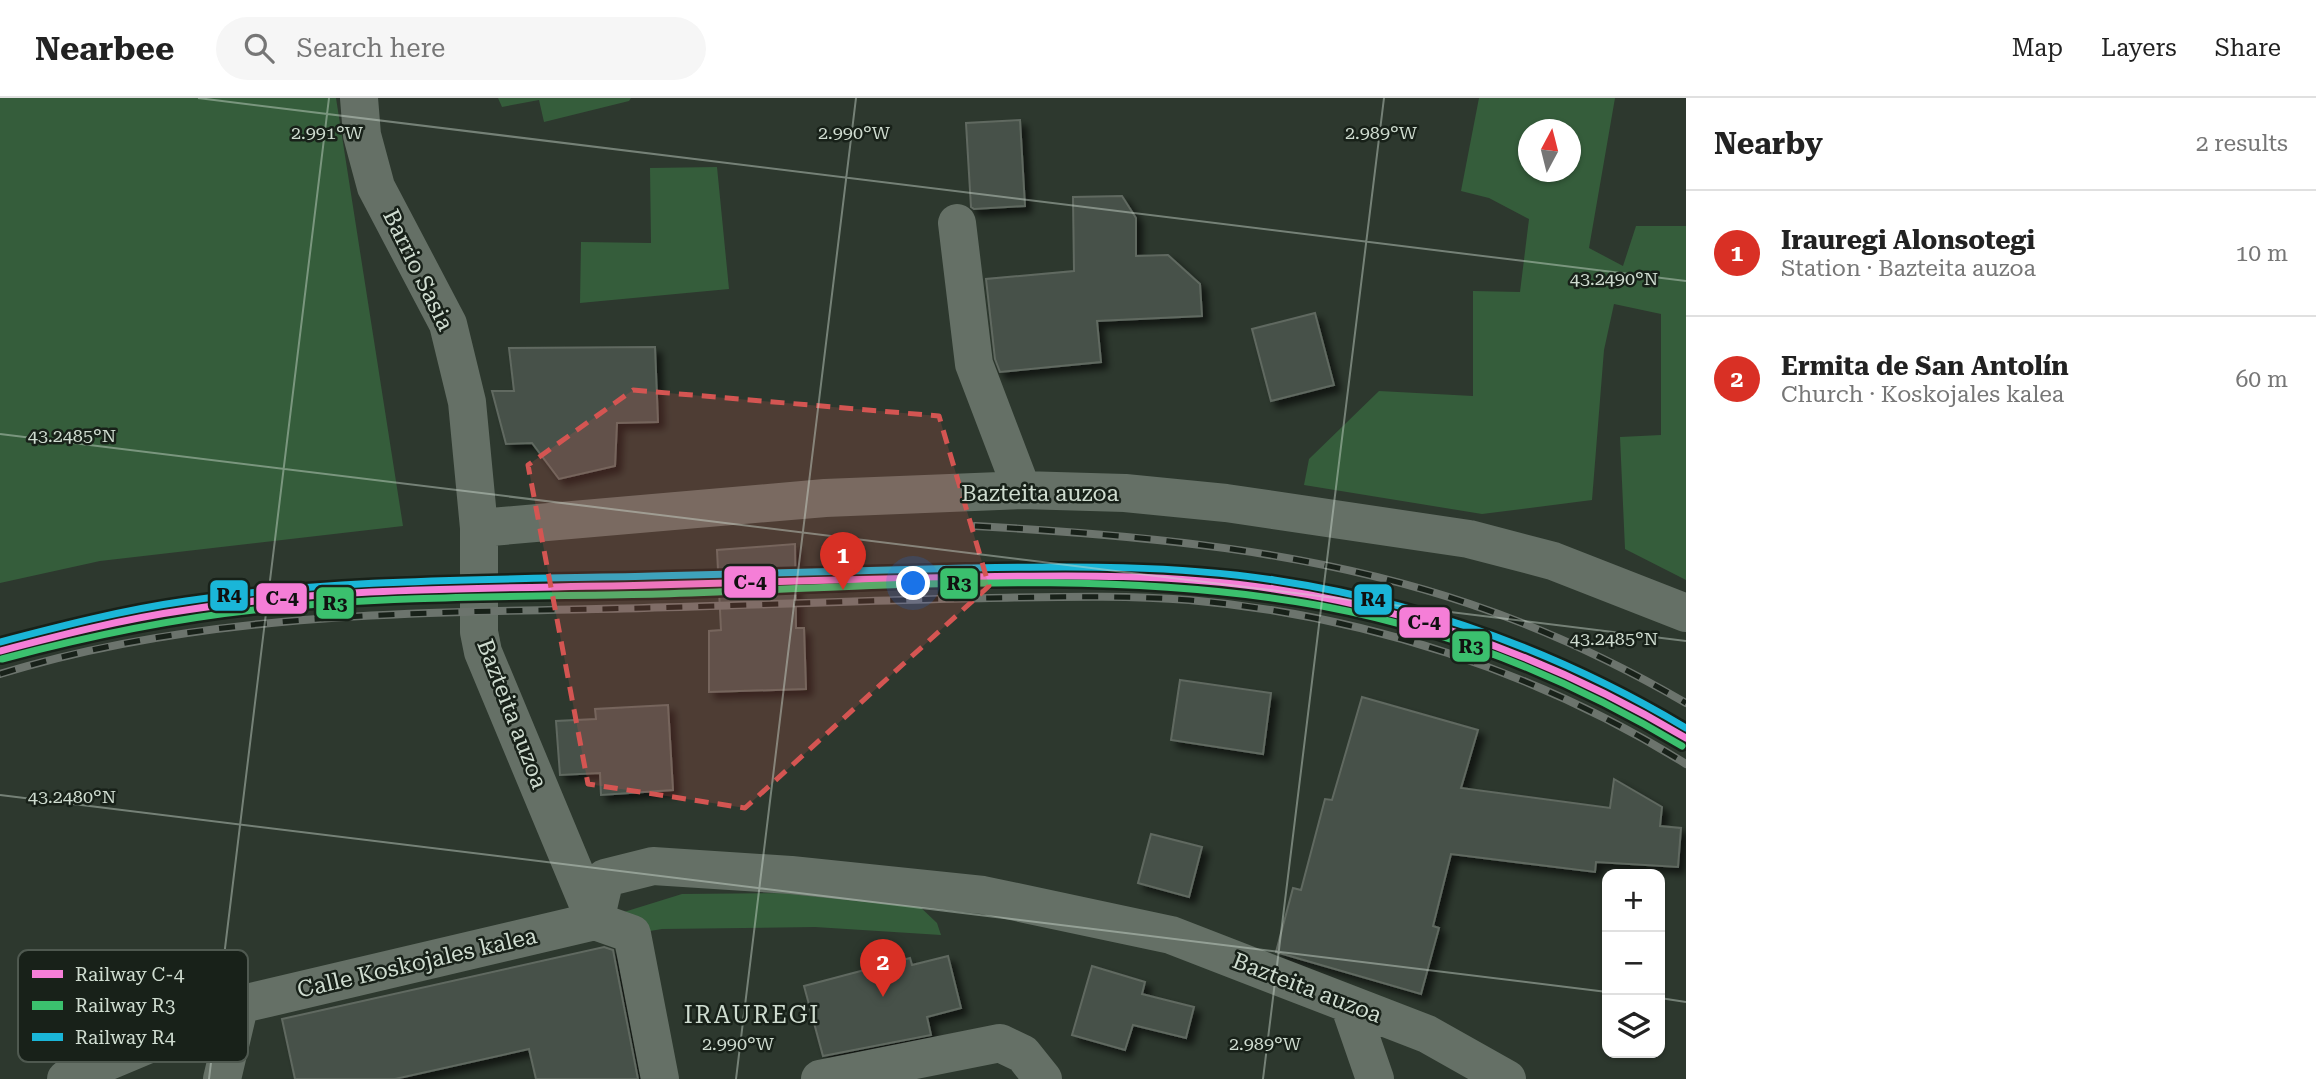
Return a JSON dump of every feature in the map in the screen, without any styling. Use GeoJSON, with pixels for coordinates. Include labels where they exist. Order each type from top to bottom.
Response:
{"type":"FeatureCollection","features":[{"type":"Feature","properties":{"kind":"street","name":"Barrio Sasia"},"geometry":{"type":"LineString","coordinates":[[359,98],[362,135],[376,187],[448,324],[467,402],[478,528]]}},
{"type":"Feature","properties":{"kind":"street"},"geometry":{"type":"LineString","coordinates":[[957,223],[974,364],[1022,490]]}},
{"type":"Feature","properties":{"kind":"street","name":"Bazteita auzoa"},"geometry":{"type":"LineString","coordinates":[[595,921],[483,652],[479,632],[478,528],[725,505],[1022,490],[1125,493],[1226,503],[1468,540],[1553,561],[1686,613]]}},
{"type":"Feature","properties":{"kind":"street","name":"Bazteita auzoa"},"geometry":{"type":"LineString","coordinates":[[595,921],[605,878],[653,866],[791,875],[969,894],[1171,935],[1427,1034],[1507,1079]]}},
{"type":"Feature","properties":{"kind":"street"},"geometry":{"type":"LineString","coordinates":[[595,921],[632,934],[660,1079]]}},
{"type":"Feature","properties":{"kind":"street","name":"Calle Koskojales kalea"},"geometry":{"type":"LineString","coordinates":[[248,1005],[595,921]]}},
{"type":"Feature","properties":{"kind":"street"},"geometry":{"type":"LineString","coordinates":[[1349,1004],[1375,1079]]}},
{"type":"Feature","properties":{"kind":"street"},"geometry":{"type":"LineString","coordinates":[[820,1079],[1000,1043],[1023,1054],[1043,1079]]}},
{"type":"Feature","properties":{"kind":"street","name":"Calle Koskojales kalea"},"geometry":{"type":"LineString","coordinates":[[66,1079],[107,1062]]}},
{"type":"Feature","properties":{"kind":"highlighted area"},"geometry":{"type":"Polygon","coordinates":[[[633,390],[939,416],[989,586],[745,808],[588,784],[528,465],[633,390]]]}},
{"type":"Feature","properties":{"kind":"green space"},"geometry":{"type":"Polygon","coordinates":[[[0,98],[336,98],[403,526],[100,561],[0,583],[0,98]]]}},
{"type":"Feature","properties":{"kind":"green space"},"geometry":{"type":"Polygon","coordinates":[[[498,98],[631,98],[629,101],[544,122],[539,100],[502,107],[498,98]]]}},
{"type":"Feature","properties":{"kind":"green space"},"geometry":{"type":"Polygon","coordinates":[[[1479,98],[1615,98],[1589,248],[1623,266],[1636,226],[1686,226],[1686,580],[1625,549],[1620,437],[1661,435],[1661,314],[1614,304],[1604,350],[1592,500],[1482,514],[1304,485],[1309,459],[1379,391],[1473,396],[1473,291],[1520,292],[1529,219],[1489,198],[1461,191],[1479,98]]]}},
{"type":"Feature","properties":{"kind":"green space"},"geometry":{"type":"Polygon","coordinates":[[[717,167],[729,289],[580,303],[581,242],[651,243],[650,168],[717,167]]]}},
{"type":"Feature","properties":{"kind":"green space"},"geometry":{"type":"Polygon","coordinates":[[[797,893],[918,905],[937,923],[941,935],[815,927],[662,929],[632,934],[595,921],[682,894],[797,893]]]}},
{"type":"Feature","properties":{"kind":"building"},"geometry":{"type":"Polygon","coordinates":[[[1020,120],[1025,206],[974,209],[971,207],[966,123],[1020,120]]]}},
{"type":"Feature","properties":{"kind":"building"},"geometry":{"type":"Polygon","coordinates":[[[1122,196],[1136,218],[1136,256],[1168,255],[1200,284],[1202,316],[1097,321],[1101,362],[1000,372],[995,359],[986,279],[1074,271],[1073,197],[1122,196]]]}},
{"type":"Feature","properties":{"kind":"building"},"geometry":{"type":"Polygon","coordinates":[[[1315,313],[1334,385],[1271,401],[1252,329],[1315,313]]]}},
{"type":"Feature","properties":{"kind":"building"},"geometry":{"type":"Polygon","coordinates":[[[655,347],[658,422],[617,423],[615,466],[559,479],[532,443],[506,444],[492,391],[514,391],[509,348],[655,347]]]}},
{"type":"Feature","properties":{"kind":"building"},"geometry":{"type":"Polygon","coordinates":[[[795,544],[796,628],[804,628],[806,689],[709,692],[709,631],[721,630],[717,550],[795,544]]]}},
{"type":"Feature","properties":{"kind":"building"},"geometry":{"type":"Polygon","coordinates":[[[1180,680],[1271,693],[1263,754],[1171,740],[1180,680]]]}},
{"type":"Feature","properties":{"kind":"building"},"geometry":{"type":"Polygon","coordinates":[[[1362,697],[1478,730],[1461,788],[1610,808],[1614,779],[1662,807],[1660,826],[1681,828],[1678,867],[1596,862],[1595,872],[1451,854],[1433,926],[1439,928],[1421,994],[1276,952],[1293,888],[1301,890],[1325,799],[1332,800],[1362,697]]]}},
{"type":"Feature","properties":{"kind":"building"},"geometry":{"type":"Polygon","coordinates":[[[668,705],[673,790],[601,795],[600,773],[560,775],[556,721],[596,719],[595,709],[668,705]]]}},
{"type":"Feature","properties":{"kind":"building"},"geometry":{"type":"Polygon","coordinates":[[[1151,834],[1202,847],[1189,897],[1138,883],[1151,834]]]}},
{"type":"Feature","properties":{"kind":"building"},"geometry":{"type":"Polygon","coordinates":[[[604,947],[613,950],[638,1079],[536,1079],[529,1049],[395,1079],[295,1079],[282,1019],[604,947]]]}},
{"type":"Feature","properties":{"kind":"building"},"geometry":{"type":"Polygon","coordinates":[[[948,956],[961,1008],[927,1017],[931,1035],[823,1056],[804,986],[910,958],[912,965],[948,956]]]}},
{"type":"Feature","properties":{"kind":"building"},"geometry":{"type":"Polygon","coordinates":[[[1092,966],[1145,982],[1142,994],[1194,1007],[1186,1038],[1133,1025],[1125,1050],[1072,1035],[1092,966]]]}},
{"type":"Feature","properties":{"kind":"railway"},"geometry":{"type":"LineString","coordinates":[[975,526],[1163,540],[1349,570],[1470,604],[1526,624],[1634,674],[1686,703]]}},
{"type":"Feature","properties":{"kind":"railway"},"geometry":{"type":"LineString","coordinates":[[0,674],[79,653],[158,637],[319,619],[481,611],[947,599],[1164,598],[1254,608],[1319,619],[1447,653],[1570,701],[1686,764]]}},
{"type":"Feature","properties":{"kind":"rail line","name":"R4"},"geometry":{"type":"LineString","coordinates":[[0,642],[162,605],[244,593],[360,584],[972,568],[1161,569],[1274,580],[1383,602],[1435,616],[1488,634],[1589,676],[1686,728]]}},
{"type":"Feature","properties":{"kind":"rail line","name":"C-4"},"geometry":{"type":"LineString","coordinates":[[0,651],[162,614],[244,602],[360,593],[972,577],[1161,578],[1274,589],[1383,611],[1436,626],[1538,663],[1638,711],[1686,738]]}},
{"type":"Feature","properties":{"kind":"rail line","name":"R3"},"geometry":{"type":"LineString","coordinates":[[2,659],[100,635],[198,617],[314,604],[908,584],[1076,583],[1160,587],[1242,594],[1322,606],[1370,616],[1463,643],[1596,699],[1682,746]]}},
{"type":"Feature","properties":{"kind":"place","name":"Irauregi Alonsotegi"},"geometry":{"type":"Point","coordinates":[843,590]}},
{"type":"Feature","properties":{"kind":"place","name":"Ermita de San Antolín"},"geometry":{"type":"Point","coordinates":[883,997]}},
{"type":"Feature","properties":{"kind":"district","name":"IRAUREGI"},"geometry":{"type":"Point","coordinates":[752,1015]}}]}
